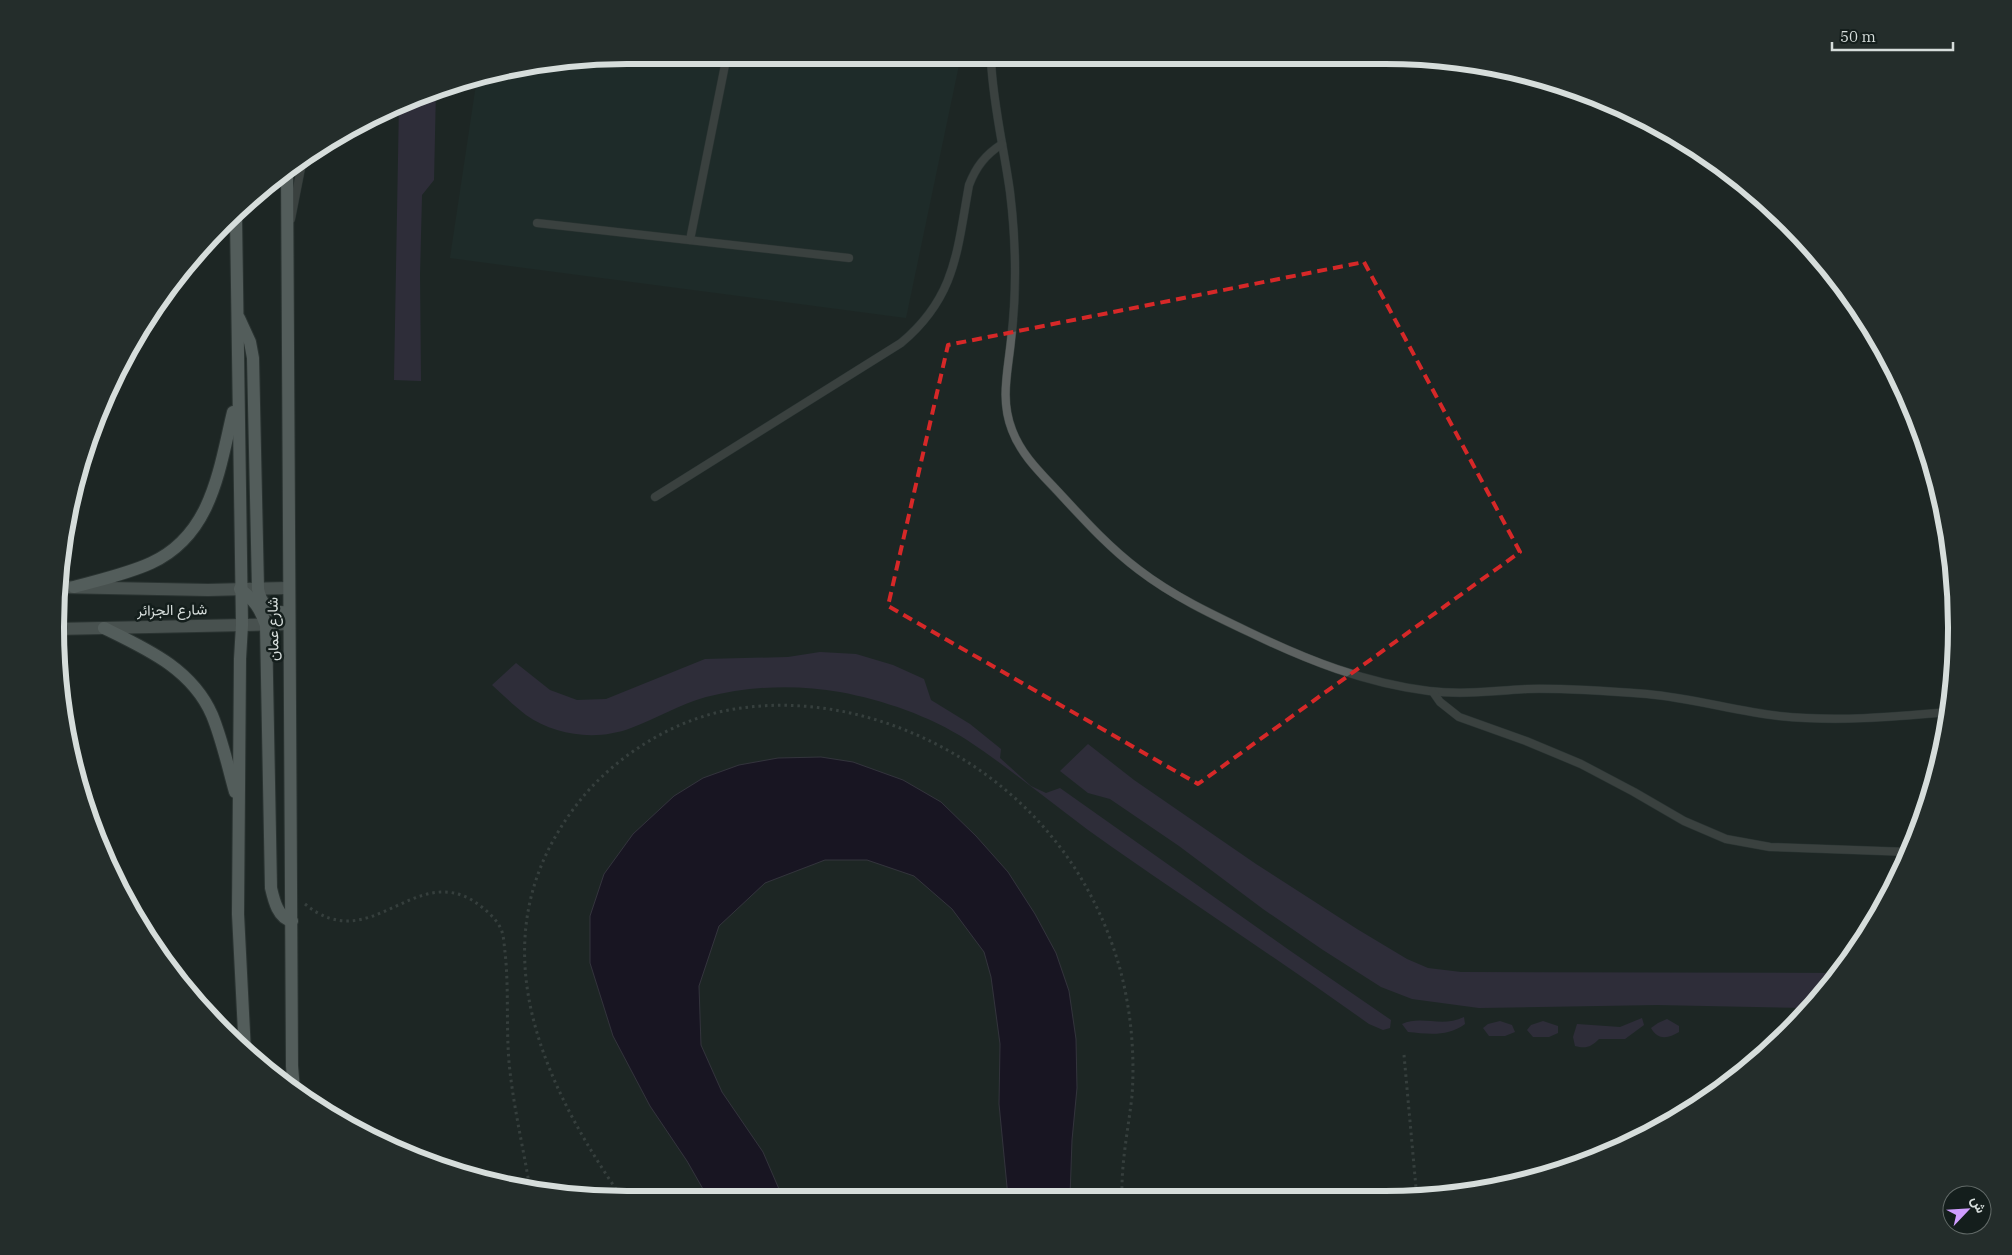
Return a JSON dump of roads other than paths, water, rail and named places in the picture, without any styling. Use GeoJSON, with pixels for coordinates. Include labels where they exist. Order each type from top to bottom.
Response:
{"type":"FeatureCollection","features":[{"type":"Feature","properties":{"kind":"main road","name":"شارع عمان"},"geometry":{"type":"LineString","coordinates":[[287,178],[288,588],[293,1082]]}},
{"type":"Feature","properties":{"kind":"main road","name":"شارع عمان"},"geometry":{"type":"LineString","coordinates":[[236,222],[242,625],[238,914],[244,1040]]}},
{"type":"Feature","properties":{"kind":"main road"},"geometry":{"type":"LineString","coordinates":[[237,313],[250,342],[253,358],[258,589],[261,601],[265,606],[289,618]]}},
{"type":"Feature","properties":{"kind":"main road"},"geometry":{"type":"LineString","coordinates":[[74,587],[132,571],[151,563],[165,556],[186,538],[205,511],[212,496],[238,395]]}},
{"type":"Feature","properties":{"kind":"main road","name":"شارع الجزائر"},"geometry":{"type":"LineString","coordinates":[[65,587],[288,588]]}},
{"type":"Feature","properties":{"kind":"main road"},"geometry":{"type":"LineString","coordinates":[[240,589],[254,600],[262,611],[266,625],[271,888],[282,916],[292,921]]}},
{"type":"Feature","properties":{"kind":"main road","name":"شارع الجزائر"},"geometry":{"type":"LineString","coordinates":[[64,629],[266,625],[289,618]]}},
{"type":"Feature","properties":{"kind":"main road"},"geometry":{"type":"LineString","coordinates":[[104,628],[167,661],[193,685],[212,716],[239,804]]}},
{"type":"Feature","properties":{"kind":"lane"},"geometry":{"type":"LineString","coordinates":[[690,240],[725,64]]}},
{"type":"Feature","properties":{"kind":"lane"},"geometry":{"type":"LineString","coordinates":[[992,64],[994,94],[1010,194],[1015,266],[1013,321],[1004,395],[1010,427],[1024,453],[1083,519],[1109,545],[1138,569],[1201,609],[1319,664],[1391,685],[1433,692],[1459,693],[1526,690],[1595,690],[1657,695],[1752,712],[1811,718],[1879,718],[1941,713]]}},
{"type":"Feature","properties":{"kind":"lane"},"geometry":{"type":"LineString","coordinates":[[656,497],[901,343],[912,334],[935,307],[950,276],[958,252],[969,186],[973,175],[985,158],[1002,144]]}},
{"type":"Feature","properties":{"kind":"lane"},"geometry":{"type":"LineString","coordinates":[[288,236],[301,168]]}},
{"type":"Feature","properties":{"kind":"lane"},"geometry":{"type":"LineString","coordinates":[[537,223],[849,258]]}},
{"type":"Feature","properties":{"kind":"lane"},"geometry":{"type":"LineString","coordinates":[[1433,692],[1440,702],[1459,717],[1526,741],[1581,764],[1634,792],[1684,822],[1719,836],[1770,847],[1901,852]]}}]}
